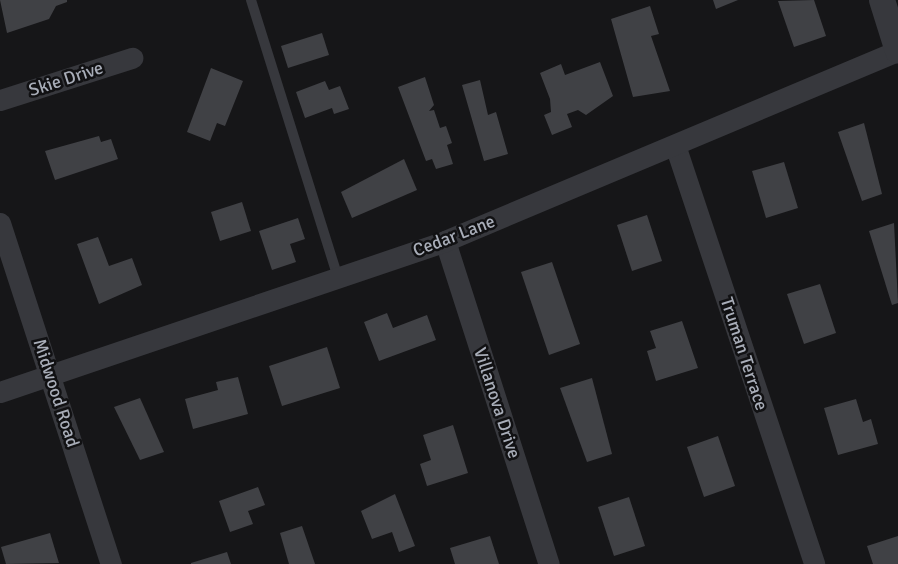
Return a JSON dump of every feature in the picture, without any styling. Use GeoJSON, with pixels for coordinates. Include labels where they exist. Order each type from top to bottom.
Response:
{"type":"FeatureCollection","features":[{"type":"Feature","properties":{"kind":"street"},"geometry":{"type":"LineString","coordinates":[[882,0],[898,51]]}},
{"type":"Feature","properties":{"kind":"street","name":"Cedar Lane"},"geometry":{"type":"LineString","coordinates":[[0,392],[445,241],[898,51]]}},
{"type":"Feature","properties":{"kind":"street","name":"Skie Drive"},"geometry":{"type":"LineString","coordinates":[[0,100],[132,58]]}},
{"type":"Feature","properties":{"kind":"street","name":"Truman Terrace"},"geometry":{"type":"LineString","coordinates":[[675,145],[814,564]]}},
{"type":"Feature","properties":{"kind":"street","name":"Midwood Road"},"geometry":{"type":"LineString","coordinates":[[0,223],[111,564]]}},
{"type":"Feature","properties":{"kind":"street","name":"Villanova Drive"},"geometry":{"type":"LineString","coordinates":[[445,241],[549,564]]}},
{"type":"Feature","properties":{"kind":"lane"},"geometry":{"type":"LineString","coordinates":[[251,0],[338,277]]}},
{"type":"Feature","properties":{"kind":"building"},"geometry":{"type":"Polygon","coordinates":[[[0,0],[67,0],[67,2],[56,6],[49,19],[7,33],[0,0]]]}},
{"type":"Feature","properties":{"kind":"building"},"geometry":{"type":"Polygon","coordinates":[[[713,0],[738,0],[716,9],[713,0]]]}},
{"type":"Feature","properties":{"kind":"building"},"geometry":{"type":"Polygon","coordinates":[[[814,0],[826,36],[794,47],[778,1],[814,0]]]}},
{"type":"Feature","properties":{"kind":"building"},"geometry":{"type":"Polygon","coordinates":[[[650,6],[659,34],[651,36],[670,91],[633,97],[611,19],[650,6]]]}},
{"type":"Feature","properties":{"kind":"building"},"geometry":{"type":"Polygon","coordinates":[[[322,33],[329,55],[288,68],[281,46],[322,33]]]}},
{"type":"Feature","properties":{"kind":"building"},"geometry":{"type":"Polygon","coordinates":[[[600,62],[613,96],[586,115],[578,110],[567,114],[572,127],[552,135],[544,115],[551,112],[550,99],[540,73],[561,64],[565,75],[600,62]]]}},
{"type":"Feature","properties":{"kind":"building"},"geometry":{"type":"Polygon","coordinates":[[[211,68],[243,81],[225,126],[217,123],[210,141],[187,132],[211,68]]]}},
{"type":"Feature","properties":{"kind":"building"},"geometry":{"type":"Polygon","coordinates":[[[425,77],[434,105],[429,111],[434,110],[440,128],[446,126],[452,143],[447,145],[453,164],[436,169],[432,159],[426,161],[398,87],[425,77]]]}},
{"type":"Feature","properties":{"kind":"building"},"geometry":{"type":"Polygon","coordinates":[[[480,80],[488,115],[496,112],[508,154],[484,161],[462,85],[480,80]]]}},
{"type":"Feature","properties":{"kind":"building"},"geometry":{"type":"Polygon","coordinates":[[[325,81],[329,90],[340,86],[349,109],[334,114],[332,108],[305,118],[296,92],[325,81]]]}},
{"type":"Feature","properties":{"kind":"building"},"geometry":{"type":"Polygon","coordinates":[[[864,123],[882,194],[862,201],[838,132],[864,123]]]}},
{"type":"Feature","properties":{"kind":"building"},"geometry":{"type":"Polygon","coordinates":[[[99,136],[101,142],[111,139],[118,159],[55,180],[45,151],[99,136]]]}},
{"type":"Feature","properties":{"kind":"building"},"geometry":{"type":"Polygon","coordinates":[[[404,159],[417,190],[352,218],[341,192],[404,159]]]}},
{"type":"Feature","properties":{"kind":"building"},"geometry":{"type":"Polygon","coordinates":[[[784,162],[798,208],[766,218],[752,171],[784,162]]]}},
{"type":"Feature","properties":{"kind":"building"},"geometry":{"type":"Polygon","coordinates":[[[242,202],[251,231],[220,241],[211,212],[242,202]]]}},
{"type":"Feature","properties":{"kind":"building"},"geometry":{"type":"Polygon","coordinates":[[[647,215],[662,261],[632,271],[617,225],[647,215]]]}},
{"type":"Feature","properties":{"kind":"building"},"geometry":{"type":"Polygon","coordinates":[[[298,218],[305,239],[290,244],[296,262],[272,270],[259,231],[298,218]]]}},
{"type":"Feature","properties":{"kind":"building"},"geometry":{"type":"Polygon","coordinates":[[[894,223],[898,303],[892,305],[869,231],[894,223]]]}},
{"type":"Feature","properties":{"kind":"building"},"geometry":{"type":"Polygon","coordinates":[[[98,237],[109,266],[132,258],[142,285],[99,304],[77,244],[98,237]]]}},
{"type":"Feature","properties":{"kind":"building"},"geometry":{"type":"Polygon","coordinates":[[[552,262],[580,344],[549,355],[521,272],[552,262]]]}},
{"type":"Feature","properties":{"kind":"building"},"geometry":{"type":"Polygon","coordinates":[[[820,284],[836,333],[804,344],[787,294],[820,284]]]}},
{"type":"Feature","properties":{"kind":"building"},"geometry":{"type":"Polygon","coordinates":[[[387,313],[393,328],[427,315],[436,340],[379,361],[364,322],[387,313]]]}},
{"type":"Feature","properties":{"kind":"building"},"geometry":{"type":"Polygon","coordinates":[[[682,321],[698,368],[656,381],[647,351],[656,348],[650,331],[682,321]]]}},
{"type":"Feature","properties":{"kind":"building"},"geometry":{"type":"Polygon","coordinates":[[[327,347],[340,388],[282,406],[269,366],[327,347]]]}},
{"type":"Feature","properties":{"kind":"building"},"geometry":{"type":"Polygon","coordinates":[[[238,377],[248,414],[193,429],[185,399],[218,390],[216,382],[238,377]]]}},
{"type":"Feature","properties":{"kind":"building"},"geometry":{"type":"Polygon","coordinates":[[[592,378],[612,454],[587,462],[560,388],[592,378]]]}},
{"type":"Feature","properties":{"kind":"building"},"geometry":{"type":"Polygon","coordinates":[[[140,398],[164,452],[140,460],[114,407],[140,398]]]}},
{"type":"Feature","properties":{"kind":"building"},"geometry":{"type":"Polygon","coordinates":[[[856,399],[863,422],[871,419],[878,444],[838,455],[824,408],[856,399]]]}},
{"type":"Feature","properties":{"kind":"building"},"geometry":{"type":"Polygon","coordinates":[[[453,425],[468,473],[427,486],[420,464],[431,460],[423,435],[453,425]]]}},
{"type":"Feature","properties":{"kind":"building"},"geometry":{"type":"Polygon","coordinates":[[[718,436],[735,486],[704,497],[687,447],[718,436]]]}},
{"type":"Feature","properties":{"kind":"building"},"geometry":{"type":"Polygon","coordinates":[[[258,487],[265,505],[248,511],[253,524],[230,532],[219,501],[258,487]]]}},
{"type":"Feature","properties":{"kind":"building"},"geometry":{"type":"Polygon","coordinates":[[[395,494],[415,546],[399,552],[392,532],[372,539],[361,511],[395,494]]]}},
{"type":"Feature","properties":{"kind":"building"},"geometry":{"type":"Polygon","coordinates":[[[629,497],[645,546],[614,556],[598,507],[629,497]]]}},
{"type":"Feature","properties":{"kind":"building"},"geometry":{"type":"Polygon","coordinates":[[[302,526],[315,564],[289,564],[280,533],[302,526]]]}},
{"type":"Feature","properties":{"kind":"building"},"geometry":{"type":"Polygon","coordinates":[[[50,533],[59,563],[6,564],[1,547],[50,533]]]}},
{"type":"Feature","properties":{"kind":"building"},"geometry":{"type":"Polygon","coordinates":[[[490,536],[499,564],[455,564],[450,548],[490,536]]]}},
{"type":"Feature","properties":{"kind":"building"},"geometry":{"type":"Polygon","coordinates":[[[898,536],[898,564],[873,564],[867,546],[898,536]]]}},
{"type":"Feature","properties":{"kind":"building"},"geometry":{"type":"Polygon","coordinates":[[[227,552],[231,564],[191,564],[191,563],[227,552]]]}}]}
